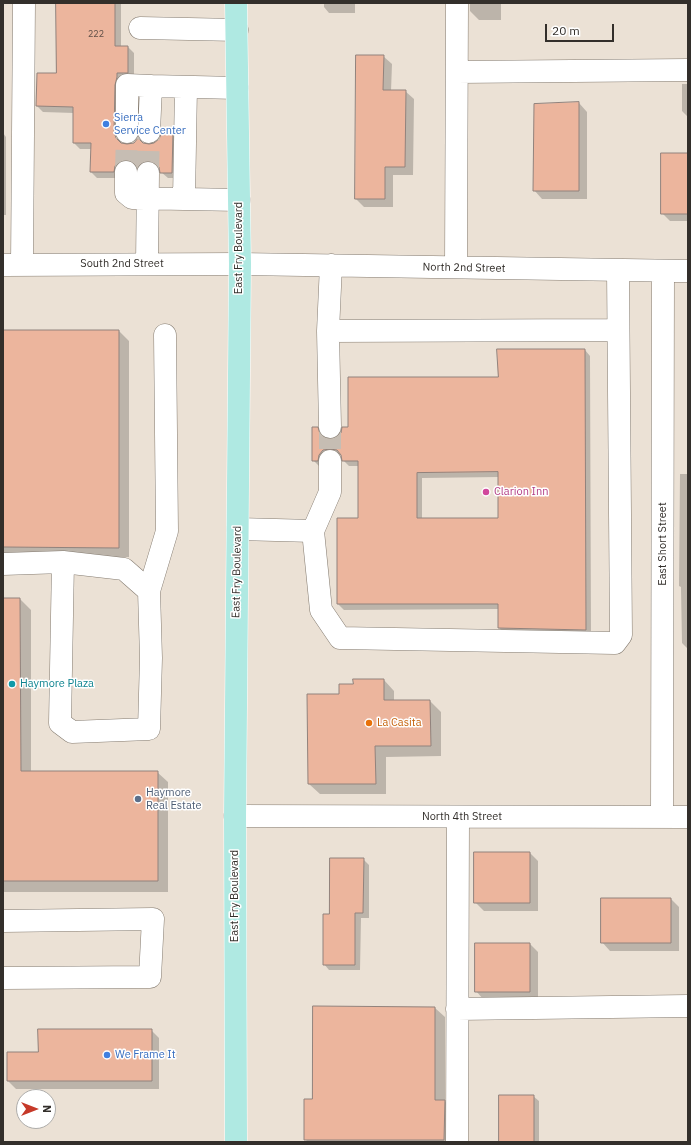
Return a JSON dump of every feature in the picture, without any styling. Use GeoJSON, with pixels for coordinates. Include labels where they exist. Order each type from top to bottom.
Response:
{"type":"FeatureCollection","features":[{"type":"Feature","properties":{"kind":"main road","name":"East Fry Boulevard"},"geometry":{"type":"LineString","coordinates":[[236,3],[240,264],[235,816],[236,1142]]}},
{"type":"Feature","properties":{"kind":"street"},"geometry":{"type":"LineString","coordinates":[[12,265],[24,3]]}},
{"type":"Feature","properties":{"kind":"street"},"geometry":{"type":"LineString","coordinates":[[456,267],[457,3]]}},
{"type":"Feature","properties":{"kind":"street"},"geometry":{"type":"LineString","coordinates":[[140,28],[237,30]]}},
{"type":"Feature","properties":{"kind":"street"},"geometry":{"type":"LineString","coordinates":[[457,72],[688,70]]}},
{"type":"Feature","properties":{"kind":"street"},"geometry":{"type":"LineString","coordinates":[[127,132],[127,85],[237,88]]}},
{"type":"Feature","properties":{"kind":"street"},"geometry":{"type":"LineString","coordinates":[[149,132],[151,86]]}},
{"type":"Feature","properties":{"kind":"street"},"geometry":{"type":"LineString","coordinates":[[184,199],[186,87]]}},
{"type":"Feature","properties":{"kind":"street"},"geometry":{"type":"LineString","coordinates":[[126,172],[126,192],[132,198],[239,200]]}},
{"type":"Feature","properties":{"kind":"street"},"geometry":{"type":"LineString","coordinates":[[147,264],[148,172]]}},
{"type":"Feature","properties":{"kind":"street","name":"South 2nd Street"},"geometry":{"type":"LineString","coordinates":[[12,265],[240,264]]}},
{"type":"Feature","properties":{"kind":"street","name":"North 2nd Street"},"geometry":{"type":"LineString","coordinates":[[240,264],[688,271]]}},
{"type":"Feature","properties":{"kind":"street"},"geometry":{"type":"LineString","coordinates":[[330,427],[328,331],[331,265]]}},
{"type":"Feature","properties":{"kind":"street"},"geometry":{"type":"LineString","coordinates":[[330,461],[330,492],[313,531],[321,610],[340,638],[615,643],[621,635],[618,270]]}},
{"type":"Feature","properties":{"kind":"street","name":"East Short Street"},"geometry":{"type":"LineString","coordinates":[[662,817],[663,271]]}},
{"type":"Feature","properties":{"kind":"street"},"geometry":{"type":"LineString","coordinates":[[328,331],[618,330]]}},
{"type":"Feature","properties":{"kind":"street"},"geometry":{"type":"LineString","coordinates":[[63,562],[60,723],[72,732],[149,729],[151,658],[149,592],[167,531],[165,335]]}},
{"type":"Feature","properties":{"kind":"street"},"geometry":{"type":"LineString","coordinates":[[238,528],[313,531]]}},
{"type":"Feature","properties":{"kind":"street"},"geometry":{"type":"LineString","coordinates":[[3,564],[63,562],[124,568],[149,592]]}},
{"type":"Feature","properties":{"kind":"street","name":"North 4th Street"},"geometry":{"type":"LineString","coordinates":[[235,816],[688,817]]}},
{"type":"Feature","properties":{"kind":"street"},"geometry":{"type":"LineString","coordinates":[[457,1142],[458,817]]}},
{"type":"Feature","properties":{"kind":"street"},"geometry":{"type":"LineString","coordinates":[[3,921],[153,919],[150,977],[3,978]]}},
{"type":"Feature","properties":{"kind":"street"},"geometry":{"type":"LineString","coordinates":[[457,1008],[688,1006]]}},
{"type":"Feature","properties":{"kind":"building"},"geometry":{"type":"Polygon","coordinates":[[[56,3],[115,3],[115,46],[128,46],[128,73],[117,73],[115,85],[114,132],[116,138],[121,143],[134,143],[138,138],[143,143],[149,144],[154,143],[159,139],[162,132],[173,132],[172,173],[160,173],[159,167],[154,162],[142,162],[137,167],[133,161],[126,160],[119,161],[115,166],[114,172],[90,172],[91,143],[73,143],[73,107],[36,106],[37,73],[56,73],[56,3]]]}},
{"type":"Feature","properties":{"kind":"building"},"geometry":{"type":"Polygon","coordinates":[[[356,55],[384,55],[383,90],[406,90],[405,167],[385,167],[385,199],[355,199],[356,55]]]}},
{"type":"Feature","properties":{"kind":"building"},"geometry":{"type":"Polygon","coordinates":[[[579,102],[579,191],[533,191],[534,104],[579,102]]]}},
{"type":"Feature","properties":{"kind":"building"},"geometry":{"type":"Polygon","coordinates":[[[661,153],[688,153],[688,214],[661,214],[661,153]]]}},
{"type":"Feature","properties":{"kind":"building"},"geometry":{"type":"Polygon","coordinates":[[[3,330],[119,330],[119,548],[3,547],[3,330]]]}},
{"type":"Feature","properties":{"kind":"building"},"geometry":{"type":"Polygon","coordinates":[[[497,349],[585,349],[586,630],[498,628],[498,604],[337,604],[337,518],[358,518],[358,461],[342,461],[341,455],[337,450],[330,449],[323,450],[319,455],[318,461],[312,461],[312,427],[318,427],[320,434],[324,438],[330,439],[337,437],[341,433],[342,427],[348,427],[348,377],[498,377],[497,349]],[[498,472],[417,473],[417,518],[498,518],[498,472]]]}},
{"type":"Feature","properties":{"kind":"building","name":"Haymore Plaza"},"geometry":{"type":"Polygon","coordinates":[[[3,598],[20,598],[21,771],[158,771],[158,881],[3,881],[3,598]]]}},
{"type":"Feature","properties":{"kind":"building","name":"La Casita"},"geometry":{"type":"Polygon","coordinates":[[[353,679],[384,679],[384,700],[430,700],[431,746],[375,746],[376,784],[308,784],[307,694],[339,694],[339,684],[353,684],[353,679]]]}},
{"type":"Feature","properties":{"kind":"building"},"geometry":{"type":"Polygon","coordinates":[[[474,852],[530,852],[530,903],[474,903],[474,852]]]}},
{"type":"Feature","properties":{"kind":"building"},"geometry":{"type":"Polygon","coordinates":[[[330,858],[364,858],[363,913],[355,913],[355,965],[323,965],[323,914],[329,914],[330,858]]]}},
{"type":"Feature","properties":{"kind":"building"},"geometry":{"type":"Polygon","coordinates":[[[601,898],[671,898],[671,943],[601,943],[601,898]]]}},
{"type":"Feature","properties":{"kind":"building"},"geometry":{"type":"Polygon","coordinates":[[[475,943],[530,943],[530,992],[475,992],[475,943]]]}},
{"type":"Feature","properties":{"kind":"building"},"geometry":{"type":"Polygon","coordinates":[[[313,1006],[435,1007],[435,1100],[445,1100],[444,1140],[304,1140],[304,1099],[312,1099],[313,1006]]]}},
{"type":"Feature","properties":{"kind":"building"},"geometry":{"type":"Polygon","coordinates":[[[38,1029],[152,1029],[152,1081],[7,1081],[7,1052],[38,1052],[38,1029]]]}},
{"type":"Feature","properties":{"kind":"building"},"geometry":{"type":"Polygon","coordinates":[[[499,1095],[534,1095],[534,1142],[499,1142],[499,1095]]]}},
{"type":"Feature","properties":{"kind":"tunnel"},"geometry":{"type":"LineString","coordinates":[[126,172],[127,132]]}},
{"type":"Feature","properties":{"kind":"tunnel"},"geometry":{"type":"LineString","coordinates":[[148,173],[149,132]]}},
{"type":"Feature","properties":{"kind":"tunnel"},"geometry":{"type":"LineString","coordinates":[[330,427],[330,461]]}},
{"type":"Feature","properties":{"kind":"place","name":"Sierra Service Center"},"geometry":{"type":"Point","coordinates":[106,124]}},
{"type":"Feature","properties":{"kind":"place","name":"Clarion Inn"},"geometry":{"type":"Point","coordinates":[486,492]}},
{"type":"Feature","properties":{"kind":"place","name":"Haymore Plaza"},"geometry":{"type":"Point","coordinates":[12,684]}},
{"type":"Feature","properties":{"kind":"place","name":"La Casita"},"geometry":{"type":"Point","coordinates":[369,723]}},
{"type":"Feature","properties":{"kind":"place","name":"Haymore Real Estate"},"geometry":{"type":"Point","coordinates":[138,799]}},
{"type":"Feature","properties":{"kind":"place","name":"We Frame It"},"geometry":{"type":"Point","coordinates":[107,1055]}}]}
